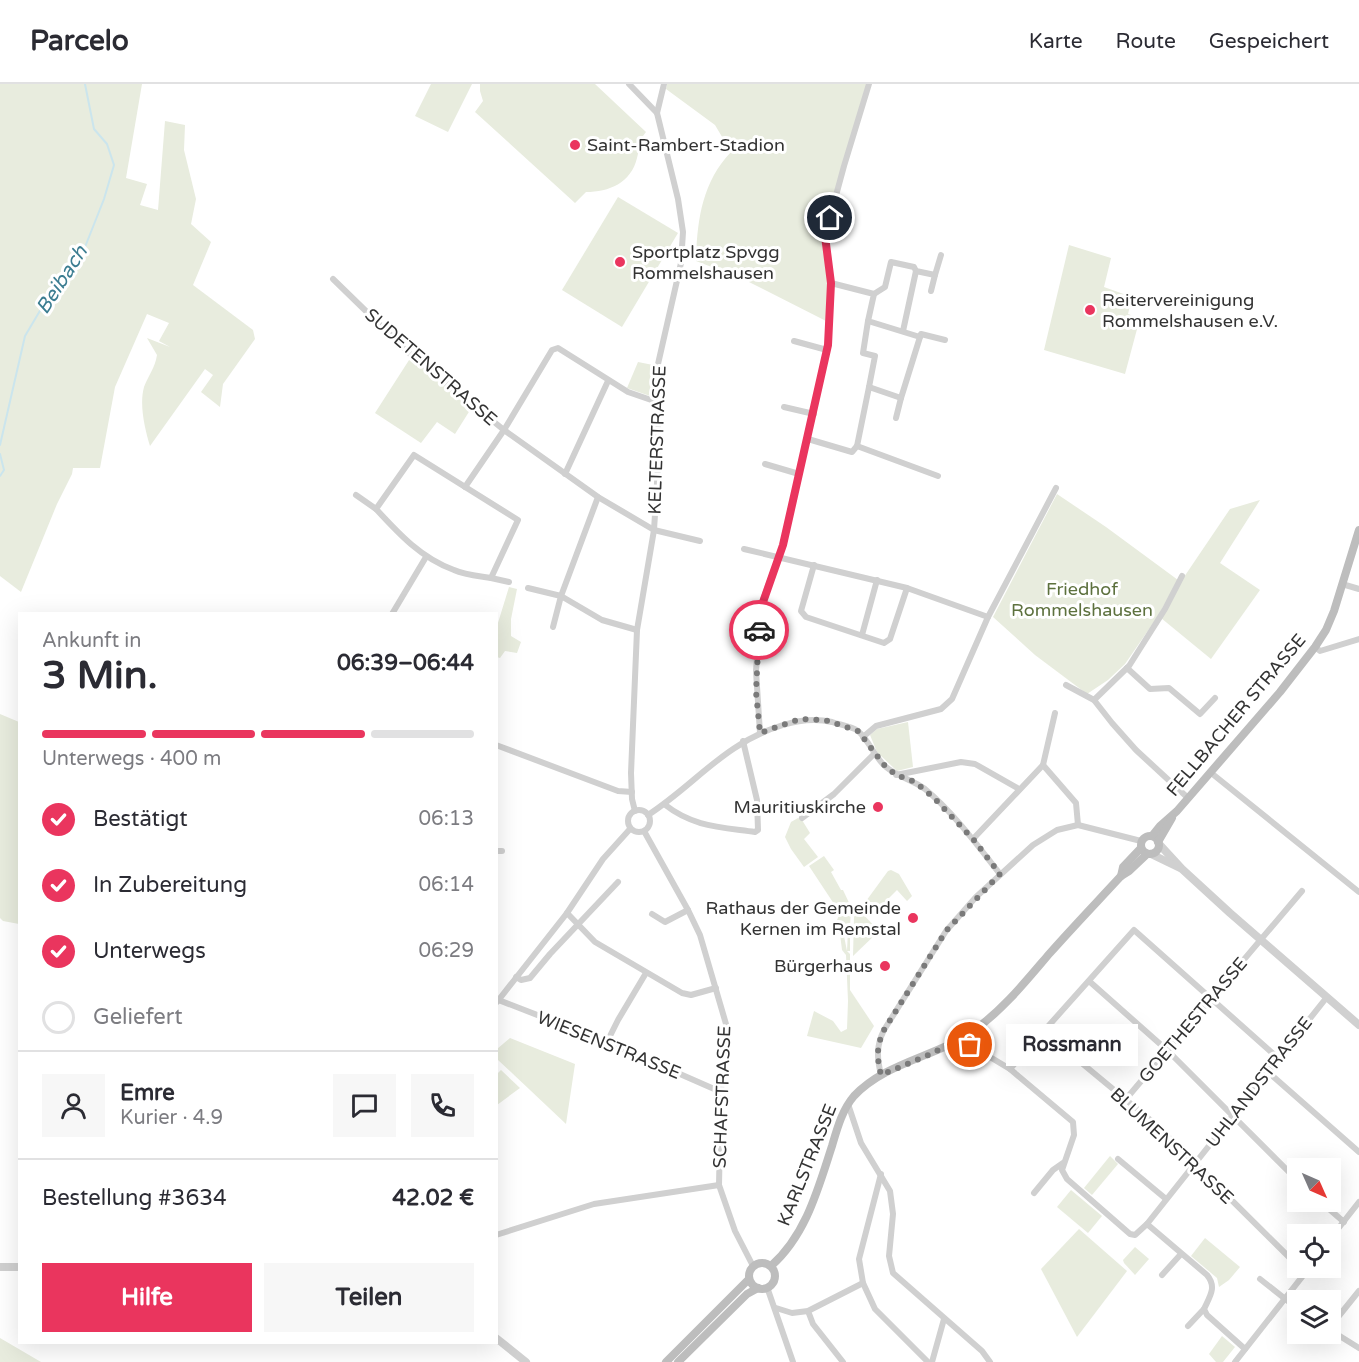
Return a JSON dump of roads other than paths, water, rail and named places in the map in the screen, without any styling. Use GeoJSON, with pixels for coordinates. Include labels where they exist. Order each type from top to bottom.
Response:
{"type":"FeatureCollection","features":[{"type":"Feature","properties":{"kind":"main road","name":"FELLBACHER STRASSE"},"geometry":{"type":"LineString","coordinates":[[1145,849],[1157,851],[1156,841],[1172,817],[1280,692],[1315,647],[1326,630],[1359,530]]}},
{"type":"Feature","properties":{"kind":"main road"},"geometry":{"type":"LineString","coordinates":[[1145,849],[1144,838],[1156,841]]}},
{"type":"Feature","properties":{"kind":"main road","name":"KARLSTRASSE"},"geometry":{"type":"LineString","coordinates":[[771,1266],[791,1244],[806,1219],[848,1104],[868,1083],[881,1075],[931,1054],[965,1036],[992,1016],[1120,876],[1123,867],[1145,849]]}},
{"type":"Feature","properties":{"kind":"main road"},"geometry":{"type":"LineString","coordinates":[[666,1362],[749,1279],[749,1272],[753,1266],[761,1263],[771,1266],[774,1279],[762,1288],[747,1294],[678,1362]]}},
{"type":"Feature","properties":{"kind":"main road"},"geometry":{"type":"LineString","coordinates":[[749,1279],[762,1288]]}},
{"type":"Feature","properties":{"kind":"street"},"geometry":{"type":"LineString","coordinates":[[629,84],[657,113]]}},
{"type":"Feature","properties":{"kind":"street"},"geometry":{"type":"LineString","coordinates":[[657,113],[664,84]]}},
{"type":"Feature","properties":{"kind":"street"},"geometry":{"type":"LineString","coordinates":[[760,733],[756,671],[762,605],[780,556],[808,440],[826,350],[831,283],[825,236],[843,166],[869,84]]}},
{"type":"Feature","properties":{"kind":"street","name":"KELTERSTRASSE"},"geometry":{"type":"LineString","coordinates":[[635,811],[632,792],[637,630],[654,530],[658,467],[658,364],[681,263],[683,232],[678,199],[657,113]]}},
{"type":"Feature","properties":{"kind":"street"},"geometry":{"type":"LineString","coordinates":[[931,291],[941,255]]}},
{"type":"Feature","properties":{"kind":"street"},"geometry":{"type":"LineString","coordinates":[[808,440],[852,452],[857,446],[875,356],[862,353],[874,294],[885,287],[891,262],[935,275]]}},
{"type":"Feature","properties":{"kind":"street"},"geometry":{"type":"LineString","coordinates":[[903,331],[916,271]]}},
{"type":"Feature","properties":{"kind":"street","name":"SUDETENSTRASSE"},"geometry":{"type":"LineString","coordinates":[[333,279],[410,354],[504,430],[565,474],[598,497],[654,530],[700,541]]}},
{"type":"Feature","properties":{"kind":"street"},"geometry":{"type":"LineString","coordinates":[[831,283],[874,294]]}},
{"type":"Feature","properties":{"kind":"street"},"geometry":{"type":"LineString","coordinates":[[868,321],[920,337]]}},
{"type":"Feature","properties":{"kind":"street"},"geometry":{"type":"LineString","coordinates":[[896,418],[921,333],[945,340]]}},
{"type":"Feature","properties":{"kind":"street"},"geometry":{"type":"LineString","coordinates":[[794,341],[826,350]]}},
{"type":"Feature","properties":{"kind":"street"},"geometry":{"type":"LineString","coordinates":[[504,430],[552,350],[558,348],[628,392],[657,402]]}},
{"type":"Feature","properties":{"kind":"street"},"geometry":{"type":"LineString","coordinates":[[565,474],[608,381]]}},
{"type":"Feature","properties":{"kind":"street"},"geometry":{"type":"LineString","coordinates":[[869,387],[902,398]]}},
{"type":"Feature","properties":{"kind":"street"},"geometry":{"type":"LineString","coordinates":[[784,407],[813,414]]}},
{"type":"Feature","properties":{"kind":"street","name":"SUDETENSTRASSE"},"geometry":{"type":"LineString","coordinates":[[465,487],[504,430]]}},
{"type":"Feature","properties":{"kind":"street"},"geometry":{"type":"LineString","coordinates":[[857,446],[938,476]]}},
{"type":"Feature","properties":{"kind":"street"},"geometry":{"type":"LineString","coordinates":[[376,509],[414,455],[518,520],[491,578]]}},
{"type":"Feature","properties":{"kind":"street"},"geometry":{"type":"LineString","coordinates":[[765,464],[799,474]]}},
{"type":"Feature","properties":{"kind":"street"},"geometry":{"type":"LineString","coordinates":[[863,737],[876,726],[941,709],[952,699],[988,617],[1056,488]]}},
{"type":"Feature","properties":{"kind":"street"},"geometry":{"type":"LineString","coordinates":[[356,495],[376,509],[402,537],[426,557],[455,571],[508,582]]}},
{"type":"Feature","properties":{"kind":"street"},"geometry":{"type":"LineString","coordinates":[[553,627],[561,596],[598,497]]}},
{"type":"Feature","properties":{"kind":"street"},"geometry":{"type":"LineString","coordinates":[[744,549],[907,588],[988,617]]}},
{"type":"Feature","properties":{"kind":"street"},"geometry":{"type":"LineString","coordinates":[[393,612],[426,557]]}},
{"type":"Feature","properties":{"kind":"street"},"geometry":{"type":"LineString","coordinates":[[814,565],[801,612],[806,617],[884,643],[890,639],[907,588]]}},
{"type":"Feature","properties":{"kind":"street"},"geometry":{"type":"LineString","coordinates":[[1094,700],[1127,668],[1165,609],[1182,576]]}},
{"type":"Feature","properties":{"kind":"street"},"geometry":{"type":"LineString","coordinates":[[862,635],[877,580]]}},
{"type":"Feature","properties":{"kind":"street"},"geometry":{"type":"LineString","coordinates":[[1342,584],[1359,590]]}},
{"type":"Feature","properties":{"kind":"street"},"geometry":{"type":"LineString","coordinates":[[528,588],[561,596],[602,620],[637,630]]}},
{"type":"Feature","properties":{"kind":"street"},"geometry":{"type":"LineString","coordinates":[[1315,647],[1320,651],[1359,639]]}},
{"type":"Feature","properties":{"kind":"street"},"geometry":{"type":"LineString","coordinates":[[1127,668],[1150,689],[1170,688],[1200,714],[1215,698]]}},
{"type":"Feature","properties":{"kind":"street"},"geometry":{"type":"LineString","coordinates":[[1066,685],[1094,700],[1136,750],[1188,798]]}},
{"type":"Feature","properties":{"kind":"street"},"geometry":{"type":"LineString","coordinates":[[973,839],[1043,765],[1055,713]]}},
{"type":"Feature","properties":{"kind":"street"},"geometry":{"type":"LineString","coordinates":[[648,815],[743,741],[800,719],[825,720],[858,731],[874,754],[896,775],[915,782],[925,790],[973,839],[1000,874]]}},
{"type":"Feature","properties":{"kind":"street"},"geometry":{"type":"LineString","coordinates":[[664,804],[678,815],[691,821],[756,832],[758,830],[757,800],[743,741]]}},
{"type":"Feature","properties":{"kind":"street"},"geometry":{"type":"LineString","coordinates":[[498,746],[618,791],[632,792]]}},
{"type":"Feature","properties":{"kind":"street"},"geometry":{"type":"LineString","coordinates":[[802,818],[834,794],[874,754]]}},
{"type":"Feature","properties":{"kind":"street"},"geometry":{"type":"LineString","coordinates":[[896,775],[961,762],[975,764],[1019,789]]}},
{"type":"Feature","properties":{"kind":"street"},"geometry":{"type":"LineString","coordinates":[[1043,765],[1076,803],[1078,825]]}},
{"type":"Feature","properties":{"kind":"street"},"geometry":{"type":"LineString","coordinates":[[1210,772],[1359,892]]}},
{"type":"Feature","properties":{"kind":"street"},"geometry":{"type":"LineString","coordinates":[[635,811],[643,811],[648,815],[649,825],[644,831],[638,833],[630,829],[628,817],[635,811]]}},
{"type":"Feature","properties":{"kind":"street"},"geometry":{"type":"LineString","coordinates":[[881,1075],[877,1058],[878,1045],[884,1030],[946,931],[1000,874],[1033,845],[1057,830],[1078,825],[1145,849],[1182,869]]}},
{"type":"Feature","properties":{"kind":"street"},"geometry":{"type":"LineString","coordinates":[[498,1000],[567,913],[603,859],[630,829]]}},
{"type":"Feature","properties":{"kind":"street","name":"SCHAFSTRASSE"},"geometry":{"type":"LineString","coordinates":[[644,831],[700,935],[726,1024],[721,1092],[719,1185],[735,1231],[753,1266]]}},
{"type":"Feature","properties":{"kind":"street"},"geometry":{"type":"LineString","coordinates":[[1156,841],[1182,869],[1359,1025]]}},
{"type":"Feature","properties":{"kind":"street"},"geometry":{"type":"LineString","coordinates":[[516,977],[522,980],[530,978],[618,882]]}},
{"type":"Feature","properties":{"kind":"street","name":"GOETHESTRASSE"},"geometry":{"type":"LineString","coordinates":[[1125,1100],[1302,891]]}},
{"type":"Feature","properties":{"kind":"street"},"geometry":{"type":"LineString","coordinates":[[652,914],[665,922],[688,910]]}},
{"type":"Feature","properties":{"kind":"street"},"geometry":{"type":"LineString","coordinates":[[567,913],[595,942],[682,993],[691,995],[716,988]]}},
{"type":"Feature","properties":{"kind":"street"},"geometry":{"type":"LineString","coordinates":[[1010,1069],[1134,930],[1278,1058]]}},
{"type":"Feature","properties":{"kind":"street"},"geometry":{"type":"LineString","coordinates":[[607,1042],[646,973]]}},
{"type":"Feature","properties":{"kind":"street"},"geometry":{"type":"LineString","coordinates":[[1089,981],[1168,1051],[1287,1171]]}},
{"type":"Feature","properties":{"kind":"street","name":"UHLANDSTRASSE"},"geometry":{"type":"LineString","coordinates":[[1147,1224],[1327,997]]}},
{"type":"Feature","properties":{"kind":"street","name":"WIESENSTRASSE"},"geometry":{"type":"LineString","coordinates":[[498,1001],[607,1042],[721,1092]]}},
{"type":"Feature","properties":{"kind":"street","name":"BLUMENSTRASSE"},"geometry":{"type":"LineString","coordinates":[[1043,1030],[1154,1123],[1287,1256]]}},
{"type":"Feature","properties":{"kind":"street"},"geometry":{"type":"LineString","coordinates":[[965,1036],[970,1045],[1010,1069],[1073,1122],[1074,1135],[1062,1170],[1067,1179],[1130,1234],[1135,1235],[1147,1224],[1207,1275],[1213,1283],[1213,1290],[1204,1309],[1188,1326]]}},
{"type":"Feature","properties":{"kind":"street"},"geometry":{"type":"LineString","coordinates":[[1267,1071],[1359,1152]]}},
{"type":"Feature","properties":{"kind":"street"},"geometry":{"type":"LineString","coordinates":[[848,1104],[861,1143],[890,1191],[892,1214],[889,1256],[893,1273],[982,1351],[990,1362]]}},
{"type":"Feature","properties":{"kind":"street"},"geometry":{"type":"LineString","coordinates":[[1118,1159],[1167,1199]]}},
{"type":"Feature","properties":{"kind":"street"},"geometry":{"type":"LineString","coordinates":[[1034,1193],[1053,1170],[1063,1163]]}},
{"type":"Feature","properties":{"kind":"street"},"geometry":{"type":"LineString","coordinates":[[880,1174],[859,1258],[863,1283],[875,1309],[930,1362],[944,1320]]}},
{"type":"Feature","properties":{"kind":"street"},"geometry":{"type":"LineString","coordinates":[[498,1234],[594,1204],[719,1185]]}},
{"type":"Feature","properties":{"kind":"street"},"geometry":{"type":"LineString","coordinates":[[1341,1226],[1359,1202]]}},
{"type":"Feature","properties":{"kind":"street"},"geometry":{"type":"LineString","coordinates":[[1332,1212],[1344,1222]]}},
{"type":"Feature","properties":{"kind":"street"},"geometry":{"type":"LineString","coordinates":[[1162,1275],[1181,1254]]}},
{"type":"Feature","properties":{"kind":"street"},"geometry":{"type":"LineString","coordinates":[[0,1267],[18,1267]]}},
{"type":"Feature","properties":{"kind":"street"},"geometry":{"type":"LineString","coordinates":[[1235,1362],[1301,1278]]}},
{"type":"Feature","properties":{"kind":"street"},"geometry":{"type":"LineString","coordinates":[[1260,1279],[1287,1302]]}},
{"type":"Feature","properties":{"kind":"street"},"geometry":{"type":"LineString","coordinates":[[776,1308],[792,1313],[808,1311],[863,1283]]}},
{"type":"Feature","properties":{"kind":"street"},"geometry":{"type":"LineString","coordinates":[[762,1288],[776,1308],[793,1362]]}},
{"type":"Feature","properties":{"kind":"street"},"geometry":{"type":"LineString","coordinates":[[1341,1315],[1359,1291]]}},
{"type":"Feature","properties":{"kind":"street"},"geometry":{"type":"LineString","coordinates":[[1204,1309],[1211,1321],[1245,1349]]}},
{"type":"Feature","properties":{"kind":"street"},"geometry":{"type":"LineString","coordinates":[[808,1311],[813,1324],[843,1362]]}},
{"type":"Feature","properties":{"kind":"street"},"geometry":{"type":"LineString","coordinates":[[1341,1336],[1359,1348]]}},
{"type":"Feature","properties":{"kind":"street"},"geometry":{"type":"LineString","coordinates":[[498,1340],[526,1362]]}},
{"type":"Feature","properties":{"kind":"waterway","name":"Beibach"},"geometry":{"type":"LineString","coordinates":[[0,445],[25,336],[41,309],[61,287],[85,247],[104,199],[114,165],[107,144],[94,129],[85,84]]}},
{"type":"Feature","properties":{"kind":"waterway","name":"Beibach"},"geometry":{"type":"LineString","coordinates":[[0,454],[4,470],[0,476]]}},
{"type":"Feature","properties":{"kind":"place","name":"Saint-Rambert-Stadion"},"geometry":{"type":"Point","coordinates":[575,145]}},
{"type":"Feature","properties":{"kind":"place","name":"Sportplatz Spvgg Rommelshausen"},"geometry":{"type":"Point","coordinates":[620,262]}},
{"type":"Feature","properties":{"kind":"place","name":"Reitervereinigung Rommelshausen e.V."},"geometry":{"type":"Point","coordinates":[1090,310]}},
{"type":"Feature","properties":{"kind":"place","name":"Mauritiuskirche"},"geometry":{"type":"Point","coordinates":[878,807]}},
{"type":"Feature","properties":{"kind":"place","name":"Rathaus der Gemeinde Kernen im Remstal"},"geometry":{"type":"Point","coordinates":[913,918]}},
{"type":"Feature","properties":{"kind":"place","name":"Bürgerhaus"},"geometry":{"type":"Point","coordinates":[885,966]}},
{"type":"Feature","properties":{"kind":"place","name":"Rossmann"},"geometry":{"type":"Point","coordinates":[970,1045]}},
{"type":"Feature","properties":{"kind":"park label","name":"Friedhof Rommelshausen"},"geometry":{"type":"Point","coordinates":[1082,599]}}]}
